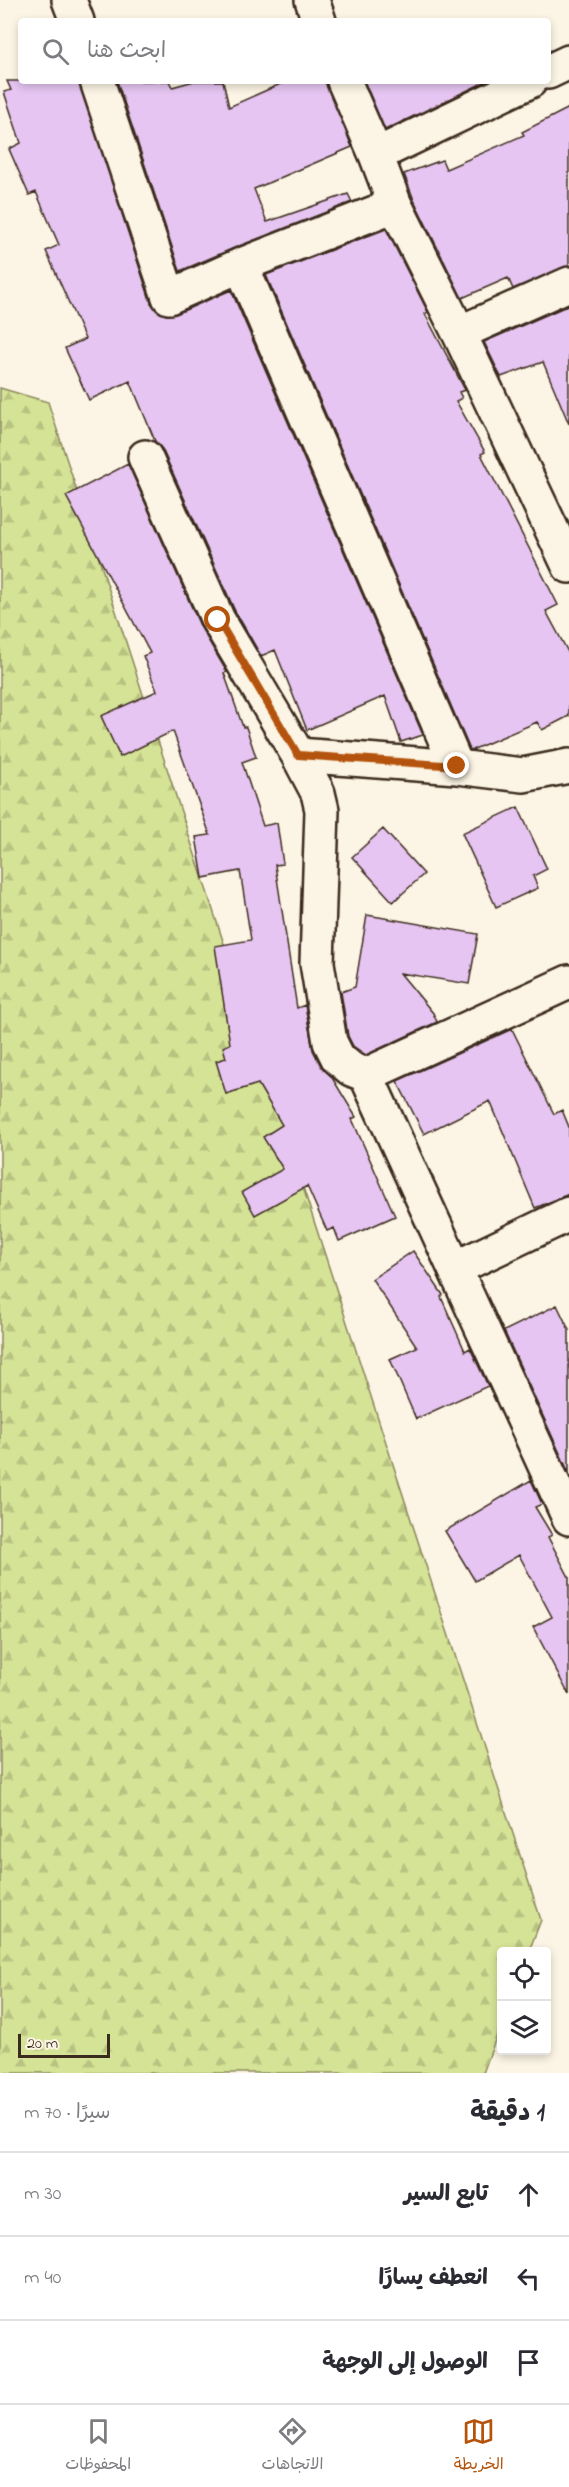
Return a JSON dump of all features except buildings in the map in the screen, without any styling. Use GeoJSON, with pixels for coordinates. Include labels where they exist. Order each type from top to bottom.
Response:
{"type":"FeatureCollection","features":[{"type":"Feature","properties":{"kind":"street"},"geometry":{"type":"LineString","coordinates":[[69,0],[75,18]]}},
{"type":"Feature","properties":{"kind":"street"},"geometry":{"type":"LineString","coordinates":[[312,0],[318,18]]}},
{"type":"Feature","properties":{"kind":"street"},"geometry":{"type":"LineString","coordinates":[[551,71],[569,62]]}},
{"type":"Feature","properties":{"kind":"street"},"geometry":{"type":"LineString","coordinates":[[98,84],[169,297],[241,265],[394,204]]}},
{"type":"Feature","properties":{"kind":"street"},"geometry":{"type":"LineString","coordinates":[[345,84],[394,204],[459,333],[569,566]]}},
{"type":"Feature","properties":{"kind":"street"},"geometry":{"type":"LineString","coordinates":[[376,155],[524,84]]}},
{"type":"Feature","properties":{"kind":"street"},"geometry":{"type":"LineString","coordinates":[[241,265],[457,766]]}},
{"type":"Feature","properties":{"kind":"street"},"geometry":{"type":"LineString","coordinates":[[459,333],[569,284]]}},
{"type":"Feature","properties":{"kind":"street"},"geometry":{"type":"LineString","coordinates":[[145,457],[218,620],[318,793],[322,810],[317,963],[330,1042],[338,1058],[351,1069],[366,1075],[569,1518]]}},
{"type":"Feature","properties":{"kind":"street"},"geometry":{"type":"LineString","coordinates":[[298,755],[457,766],[523,775],[569,766]]}},
{"type":"Feature","properties":{"kind":"street"},"geometry":{"type":"LineString","coordinates":[[366,1075],[569,982]]}},
{"type":"Feature","properties":{"kind":"street"},"geometry":{"type":"LineString","coordinates":[[456,1268],[569,1214]]}},
{"type":"Feature","properties":{"kind":"green space"},"geometry":{"type":"Polygon","coordinates":[[[0,388],[48,402],[541,1920],[531,1947],[497,1947],[497,2035],[483,2073],[0,2073],[0,388]]]}},
{"type":"Feature","properties":{"kind":"route"},"geometry":{"type":"LineString","coordinates":[[218,620],[298,755],[457,766]]}}]}
